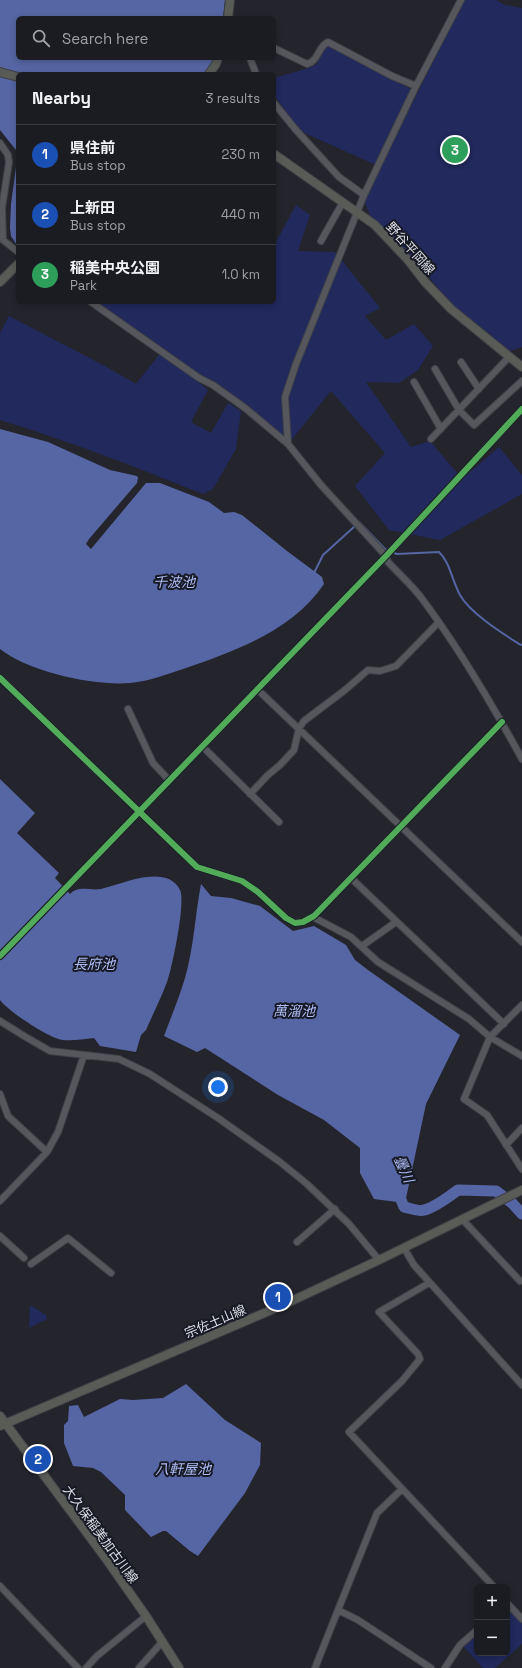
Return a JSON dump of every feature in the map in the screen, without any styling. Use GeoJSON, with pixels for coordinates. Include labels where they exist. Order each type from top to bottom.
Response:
{"type":"FeatureCollection","features":[{"type":"Feature","properties":{"kind":"main road"},"geometry":{"type":"LineString","coordinates":[[228,16],[230,0]]}},
{"type":"Feature","properties":{"kind":"main road"},"geometry":{"type":"LineString","coordinates":[[210,72],[217,60]]}},
{"type":"Feature","properties":{"kind":"main road"},"geometry":{"type":"LineString","coordinates":[[0,72],[16,76]]}},
{"type":"Feature","properties":{"kind":"main road","name":"野谷平岡線"},"geometry":{"type":"LineString","coordinates":[[276,155],[375,225],[451,309],[522,367]]}},
{"type":"Feature","properties":{"kind":"main road"},"geometry":{"type":"LineString","coordinates":[[0,282],[16,266]]}},
{"type":"Feature","properties":{"kind":"main road","name":"宗佐土山線"},"geometry":{"type":"LineString","coordinates":[[3,1424],[239,1324],[379,1260],[522,1190]]}},
{"type":"Feature","properties":{"kind":"main road","name":"大久保稲美加古川線"},"geometry":{"type":"LineString","coordinates":[[0,1416],[3,1424],[104,1556],[163,1641],[179,1668]]}},
{"type":"Feature","properties":{"kind":"street"},"geometry":{"type":"LineString","coordinates":[[288,444],[285,397],[298,358],[364,195],[416,86],[461,0]]}},
{"type":"Feature","properties":{"kind":"street"},"geometry":{"type":"LineString","coordinates":[[276,49],[307,64],[314,60],[324,43],[328,42],[392,76],[416,86]]}},
{"type":"Feature","properties":{"kind":"street"},"geometry":{"type":"LineString","coordinates":[[251,60],[255,72]]}},
{"type":"Feature","properties":{"kind":"street"},"geometry":{"type":"LineString","coordinates":[[276,105],[296,130],[339,177],[364,195]]}},
{"type":"Feature","properties":{"kind":"street"},"geometry":{"type":"LineString","coordinates":[[0,143],[8,155],[9,162],[2,208],[3,240],[16,250]]}},
{"type":"Feature","properties":{"kind":"street"},"geometry":{"type":"LineString","coordinates":[[321,241],[343,202]]}},
{"type":"Feature","properties":{"kind":"street"},"geometry":{"type":"LineString","coordinates":[[94,304],[199,378],[213,384],[266,424],[288,444],[321,485],[386,556],[388,562],[422,599],[439,622],[502,722],[522,758]]}},
{"type":"Feature","properties":{"kind":"street"},"geometry":{"type":"LineString","coordinates":[[432,439],[509,357]]}},
{"type":"Feature","properties":{"kind":"street"},"geometry":{"type":"LineString","coordinates":[[461,362],[479,389]]}},
{"type":"Feature","properties":{"kind":"street"},"geometry":{"type":"LineString","coordinates":[[435,369],[459,410],[474,425],[522,381]]}},
{"type":"Feature","properties":{"kind":"street"},"geometry":{"type":"LineString","coordinates":[[414,382],[441,428]]}},
{"type":"Feature","properties":{"kind":"street"},"geometry":{"type":"LineString","coordinates":[[0,956],[386,556],[522,409]]}},
{"type":"Feature","properties":{"kind":"street"},"geometry":{"type":"LineString","coordinates":[[250,794],[294,750],[299,728],[304,722],[368,670],[380,671],[396,666],[439,622]]}},
{"type":"Feature","properties":{"kind":"street"},"geometry":{"type":"LineString","coordinates":[[0,678],[197,867],[242,881],[258,892],[286,918],[295,923],[303,922],[313,917],[502,722]]}},
{"type":"Feature","properties":{"kind":"street"},"geometry":{"type":"LineString","coordinates":[[257,688],[522,942]]}},
{"type":"Feature","properties":{"kind":"street"},"geometry":{"type":"LineString","coordinates":[[128,709],[153,763],[169,780]]}},
{"type":"Feature","properties":{"kind":"street"},"geometry":{"type":"LineString","coordinates":[[202,746],[279,822]]}},
{"type":"Feature","properties":{"kind":"street"},"geometry":{"type":"LineString","coordinates":[[351,878],[504,1024]]}},
{"type":"Feature","properties":{"kind":"street"},"geometry":{"type":"LineString","coordinates":[[313,917],[351,937],[378,962],[469,1020],[490,1037],[522,1056]]}},
{"type":"Feature","properties":{"kind":"street"},"geometry":{"type":"LineString","coordinates":[[362,946],[396,922]]}},
{"type":"Feature","properties":{"kind":"street"},"geometry":{"type":"LineString","coordinates":[[522,1005],[490,1037],[464,1099],[487,1115],[522,1169]]}},
{"type":"Feature","properties":{"kind":"street"},"geometry":{"type":"LineString","coordinates":[[0,1021],[50,1050],[119,1059],[150,1074],[218,1118],[280,1162],[335,1209],[350,1224],[379,1260]]}},
{"type":"Feature","properties":{"kind":"street"},"geometry":{"type":"LineString","coordinates":[[0,1201],[47,1152],[58,1132],[84,1055]]}},
{"type":"Feature","properties":{"kind":"street"},"geometry":{"type":"LineString","coordinates":[[0,1094],[8,1116],[47,1152]]}},
{"type":"Feature","properties":{"kind":"street"},"geometry":{"type":"LineString","coordinates":[[506,1145],[522,1128]]}},
{"type":"Feature","properties":{"kind":"street"},"geometry":{"type":"LineString","coordinates":[[297,1242],[335,1209]]}},
{"type":"Feature","properties":{"kind":"street"},"geometry":{"type":"LineString","coordinates":[[462,1219],[520,1281]]}},
{"type":"Feature","properties":{"kind":"street"},"geometry":{"type":"LineString","coordinates":[[0,1236],[24,1258]]}},
{"type":"Feature","properties":{"kind":"street"},"geometry":{"type":"LineString","coordinates":[[31,1264],[68,1238],[111,1273]]}},
{"type":"Feature","properties":{"kind":"street"},"geometry":{"type":"LineString","coordinates":[[404,1248],[414,1265],[429,1283],[522,1385]]}},
{"type":"Feature","properties":{"kind":"street"},"geometry":{"type":"LineString","coordinates":[[429,1283],[378,1312],[418,1354],[420,1360],[402,1381],[349,1432],[491,1584]]}},
{"type":"Feature","properties":{"kind":"street"},"geometry":{"type":"LineString","coordinates":[[315,1668],[377,1513],[402,1489]]}},
{"type":"Feature","properties":{"kind":"street"},"geometry":{"type":"LineString","coordinates":[[0,1586],[78,1668]]}},
{"type":"Feature","properties":{"kind":"street"},"geometry":{"type":"LineString","coordinates":[[510,1606],[522,1619]]}},
{"type":"Feature","properties":{"kind":"street"},"geometry":{"type":"LineString","coordinates":[[338,1610],[358,1620],[431,1668]]}},
{"type":"Feature","properties":{"kind":"street"},"geometry":{"type":"LineString","coordinates":[[86,1668],[97,1656],[146,1616]]}},
{"type":"Feature","properties":{"kind":"street"},"geometry":{"type":"LineString","coordinates":[[445,1668],[460,1645],[474,1633]]}},
{"type":"Feature","properties":{"kind":"street"},"geometry":{"type":"LineString","coordinates":[[139,1668],[163,1641]]}},
{"type":"Feature","properties":{"kind":"shaded area"},"geometry":{"type":"Polygon","coordinates":[[[464,0],[496,0],[505,5],[522,8],[522,347],[510,351],[459,310],[452,307],[450,302],[405,249],[371,218],[364,200],[464,0]]]}},
{"type":"Feature","properties":{"kind":"shaded area"},"geometry":{"type":"Polygon","coordinates":[[[327,44],[411,89],[376,165],[300,131],[276,98],[276,77],[317,64],[327,44]]]}},
{"type":"Feature","properties":{"kind":"shaded area"},"geometry":{"type":"Polygon","coordinates":[[[296,205],[310,215],[298,251],[335,252],[380,308],[365,316],[386,340],[414,324],[433,346],[418,370],[399,383],[366,382],[411,447],[430,441],[462,479],[499,447],[522,475],[522,494],[440,540],[389,530],[355,486],[385,453],[331,391],[288,444],[236,401],[164,354],[208,390],[191,422],[211,433],[228,403],[241,411],[236,449],[213,489],[203,494],[102,455],[0,420],[0,333],[9,316],[105,366],[136,384],[162,351],[91,304],[276,304],[276,242],[296,205]]]}},
{"type":"Feature","properties":{"kind":"shaded area"},"geometry":{"type":"Polygon","coordinates":[[[30,1305],[46,1315],[47,1319],[29,1328],[30,1305]]]}},
{"type":"Feature","properties":{"kind":"shaded area"},"geometry":{"type":"Polygon","coordinates":[[[510,1609],[522,1622],[522,1644],[510,1655],[510,1609]]]}},
{"type":"Feature","properties":{"kind":"shaded area"},"geometry":{"type":"Polygon","coordinates":[[[474,1636],[474,1656],[508,1656],[495,1668],[483,1668],[463,1646],[474,1636]]]}},
{"type":"Feature","properties":{"kind":"water"},"geometry":{"type":"Polygon","coordinates":[[[0,0],[225,0],[223,16],[16,16],[16,60],[214,60],[208,72],[17,72],[0,68],[0,0]]]}},
{"type":"Feature","properties":{"kind":"water"},"geometry":{"type":"Polygon","coordinates":[[[0,77],[16,81],[16,150],[0,130],[0,77]]]}},
{"type":"Feature","properties":{"kind":"water"},"geometry":{"type":"Polygon","coordinates":[[[16,167],[16,244],[11,236],[11,204],[16,167]]]}},
{"type":"Feature","properties":{"kind":"water","name":"千波池"},"geometry":{"type":"Polygon","coordinates":[[[0,429],[48,442],[110,470],[137,476],[137,483],[89,539],[86,544],[91,549],[146,483],[160,483],[209,502],[224,513],[234,512],[242,515],[322,577],[324,584],[311,600],[296,614],[262,637],[224,654],[152,679],[130,683],[81,680],[44,671],[12,657],[0,649],[0,429]]]}},
{"type":"Feature","properties":{"kind":"water","name":"長府池"},"geometry":{"type":"Polygon","coordinates":[[[0,779],[35,813],[17,833],[59,873],[55,878],[70,894],[73,891],[81,889],[101,889],[147,877],[163,877],[170,880],[180,890],[180,921],[169,975],[146,1030],[141,1035],[136,1052],[100,1046],[94,1038],[63,1040],[49,1035],[11,1011],[0,1000],[0,779]]]}},
{"type":"Feature","properties":{"kind":"water","name":"萬溜池"},"geometry":{"type":"Polygon","coordinates":[[[201,884],[211,896],[231,898],[260,906],[293,931],[314,926],[346,945],[355,960],[460,1035],[426,1104],[405,1203],[374,1199],[360,1173],[360,1148],[324,1120],[278,1095],[205,1048],[197,1052],[164,1036],[188,966],[201,884]]]}},
{"type":"Feature","properties":{"kind":"water","name":"八軒屋池"},"geometry":{"type":"Polygon","coordinates":[[[186,1384],[225,1420],[261,1443],[260,1465],[245,1493],[198,1556],[166,1531],[151,1537],[125,1510],[125,1495],[101,1472],[93,1468],[73,1466],[64,1443],[64,1425],[68,1421],[69,1406],[78,1405],[84,1417],[120,1399],[133,1400],[163,1398],[186,1384]]]}},
{"type":"Feature","properties":{"kind":"waterway"},"geometry":{"type":"LineString","coordinates":[[359,522],[386,550],[397,554],[439,552],[446,561],[457,590],[471,609],[487,622],[522,645]]}},
{"type":"Feature","properties":{"kind":"waterway"},"geometry":{"type":"LineString","coordinates":[[314,573],[323,555],[355,526]]}},
{"type":"Feature","properties":{"kind":"waterway","name":"曇川"},"geometry":{"type":"LineString","coordinates":[[397,1190],[404,1207],[419,1211],[442,1202],[458,1190],[496,1191],[512,1203],[522,1214]]}},
{"type":"Feature","properties":{"kind":"cycle path"},"geometry":{"type":"LineString","coordinates":[[0,956],[386,556],[522,409]]}},
{"type":"Feature","properties":{"kind":"cycle path"},"geometry":{"type":"LineString","coordinates":[[0,678],[197,867],[242,881],[258,892],[286,918],[295,923],[303,922],[314,916],[502,722]]}},
{"type":"Feature","properties":{"kind":"place","name":"稲美中央公園"},"geometry":{"type":"Point","coordinates":[455,150]}},
{"type":"Feature","properties":{"kind":"place","name":"県住前"},"geometry":{"type":"Point","coordinates":[278,1297]}},
{"type":"Feature","properties":{"kind":"place","name":"上新田"},"geometry":{"type":"Point","coordinates":[38,1459]}}]}
